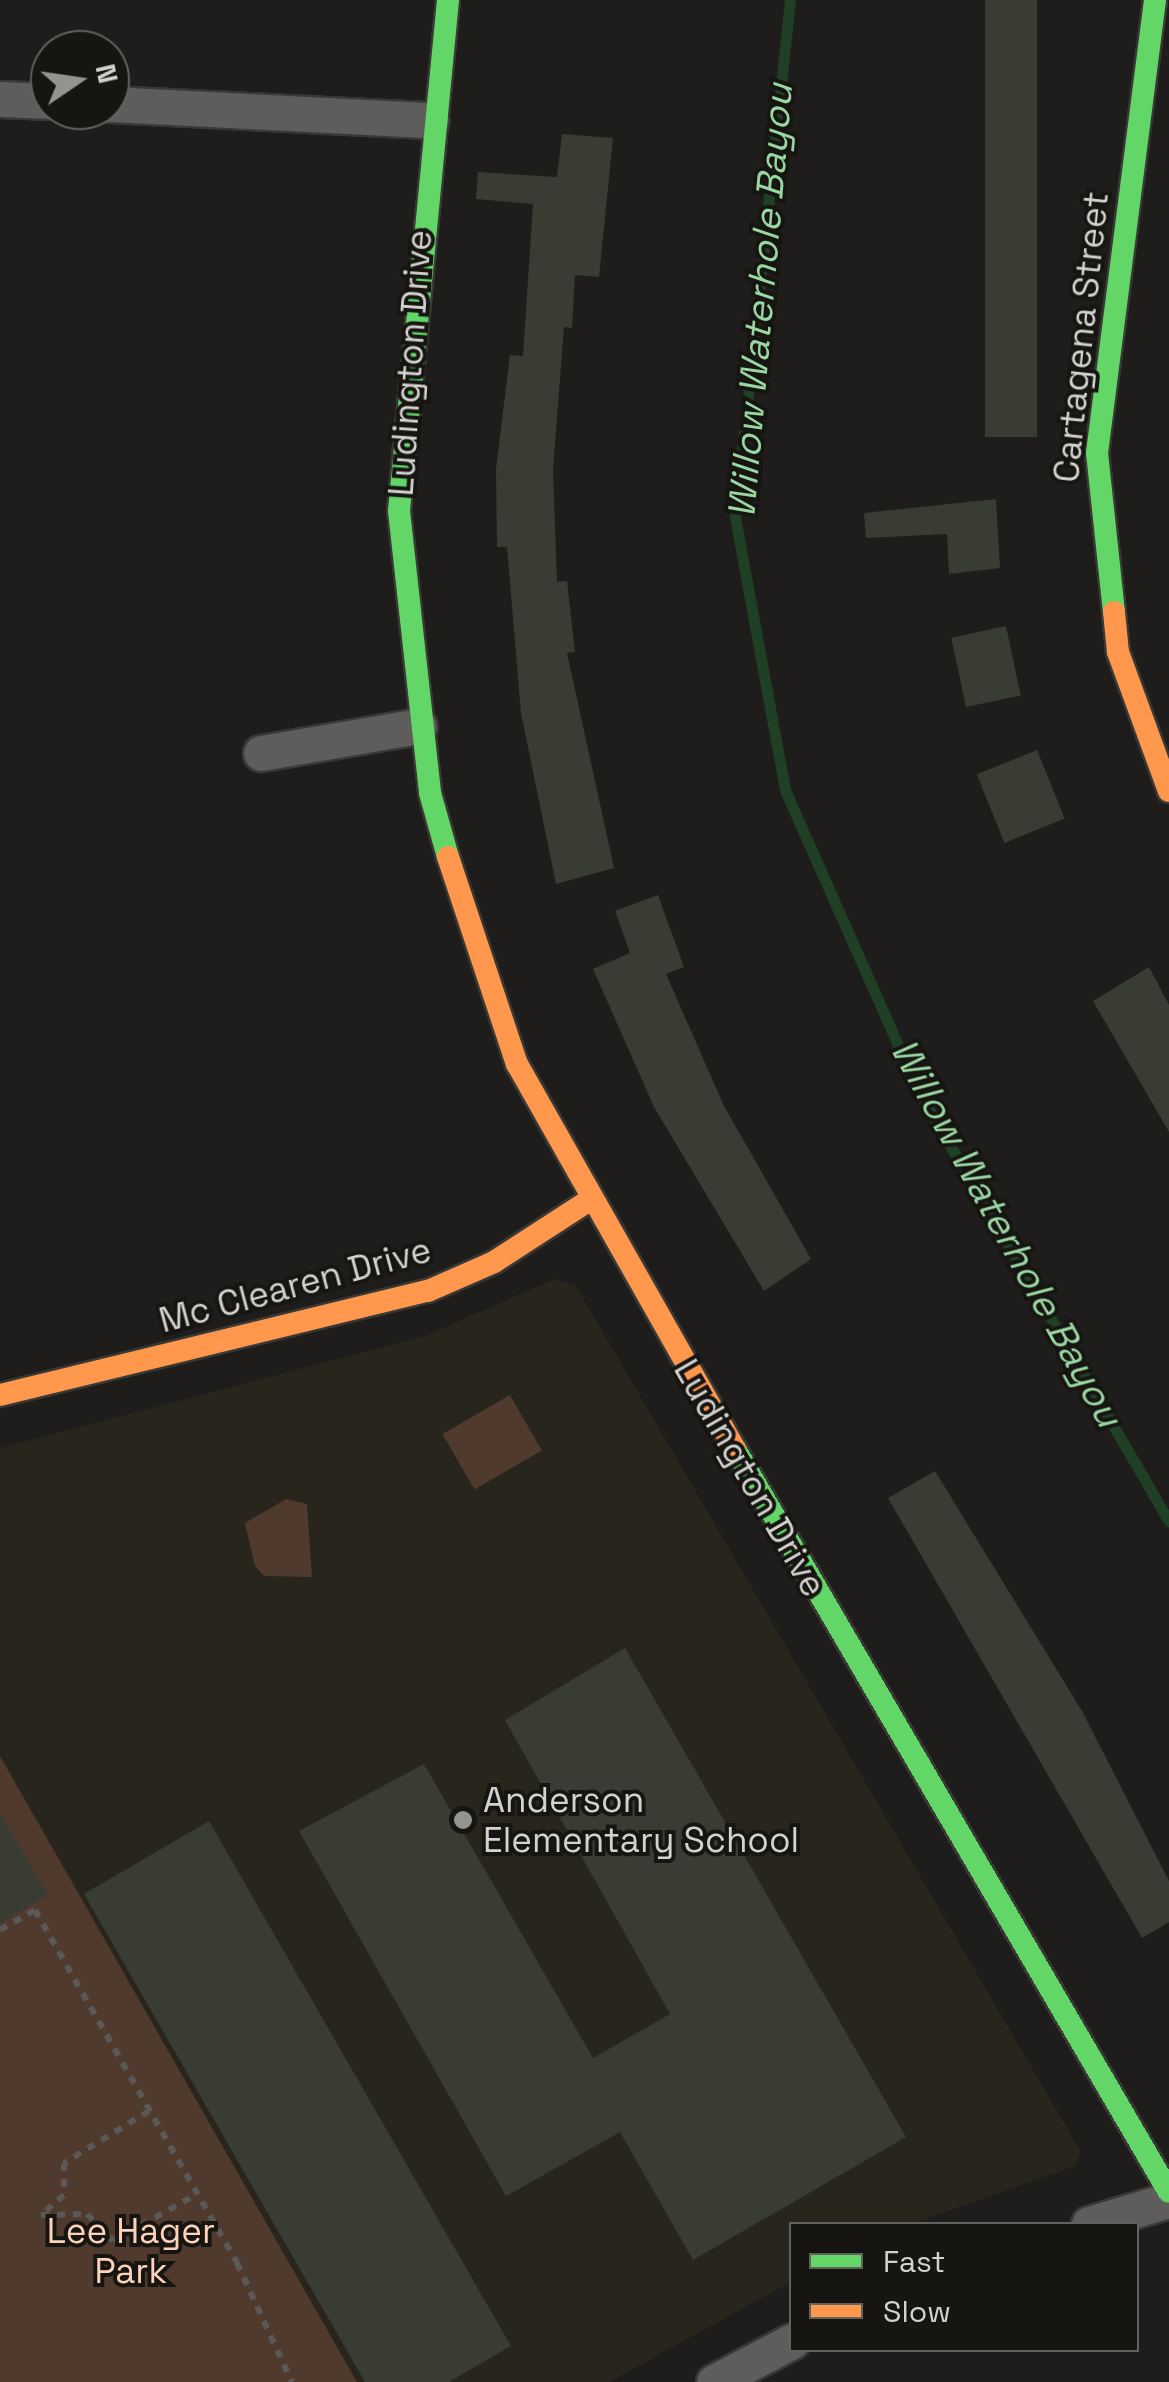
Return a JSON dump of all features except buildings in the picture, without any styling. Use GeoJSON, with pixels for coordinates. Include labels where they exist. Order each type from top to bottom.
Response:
{"type":"FeatureCollection","features":[{"type":"Feature","properties":{"kind":"street","name":"Ludington Drive"},"geometry":{"type":"LineString","coordinates":[[448,0],[431,120],[399,511],[419,726],[478,962],[517,1064],[590,1200],[1169,2192]]}},
{"type":"Feature","properties":{"kind":"street","name":"Cartagena Street"},"geometry":{"type":"LineString","coordinates":[[1155,0],[1097,452],[1118,652],[1169,791]]}},
{"type":"Feature","properties":{"kind":"street"},"geometry":{"type":"LineString","coordinates":[[0,99],[30,100]]}},
{"type":"Feature","properties":{"kind":"street"},"geometry":{"type":"LineString","coordinates":[[130,105],[431,120]]}},
{"type":"Feature","properties":{"kind":"street"},"geometry":{"type":"LineString","coordinates":[[261,754],[419,726]]}},
{"type":"Feature","properties":{"kind":"street","name":"Mc Clearen Drive"},"geometry":{"type":"LineString","coordinates":[[0,1394],[428,1292],[494,1262],[590,1200]]}},
{"type":"Feature","properties":{"kind":"street"},"geometry":{"type":"LineString","coordinates":[[1097,2222],[1169,2200]]}},
{"type":"Feature","properties":{"kind":"street"},"geometry":{"type":"LineString","coordinates":[[714,2382],[789,2342]]}},
{"type":"Feature","properties":{"kind":"path"},"geometry":{"type":"LineString","coordinates":[[0,1930],[35,1910],[197,2194],[292,2382]]}},
{"type":"Feature","properties":{"kind":"path"},"geometry":{"type":"LineString","coordinates":[[149,2111],[64,2163],[64,2194],[42,2215],[87,2214],[113,2241],[197,2194]]}},
{"type":"Feature","properties":{"kind":"shaded area","name":"Anderson Elementary School"},"geometry":{"type":"Polygon","coordinates":[[[555,1279],[576,1286],[1081,2152],[1075,2166],[917,2222],[789,2222],[789,2283],[609,2382],[357,2382],[0,1756],[0,1448],[425,1336],[555,1279]]]}},
{"type":"Feature","properties":{"kind":"green space"},"geometry":{"type":"Polygon","coordinates":[[[510,1395],[542,1450],[474,1489],[442,1434],[510,1395]]]}},
{"type":"Feature","properties":{"kind":"green space"},"geometry":{"type":"Polygon","coordinates":[[[286,1499],[307,1504],[312,1577],[264,1576],[255,1566],[245,1523],[286,1499]]]}},
{"type":"Feature","properties":{"kind":"green space","name":"Lee Hager Park"},"geometry":{"type":"Polygon","coordinates":[[[0,1756],[80,1896],[357,2382],[0,2382],[0,1756]]]}},
{"type":"Feature","properties":{"kind":"waterway","name":"Willow Waterhole Bayou"},"geometry":{"type":"LineString","coordinates":[[790,0],[735,517],[785,790],[919,1092],[1169,1522]]}},
{"type":"Feature","properties":{"kind":"traffic: fast"},"geometry":{"type":"LineString","coordinates":[[448,0],[399,511],[430,793],[448,857]]}},
{"type":"Feature","properties":{"kind":"traffic: fast"},"geometry":{"type":"LineString","coordinates":[[1114,612],[1097,453],[1155,0]]}},
{"type":"Feature","properties":{"kind":"traffic: fast"},"geometry":{"type":"LineString","coordinates":[[735,1449],[1169,2192]]}},
{"type":"Feature","properties":{"kind":"traffic: slow"},"geometry":{"type":"LineString","coordinates":[[1114,612],[1118,652],[1169,791]]}},
{"type":"Feature","properties":{"kind":"traffic: slow"},"geometry":{"type":"LineString","coordinates":[[448,857],[517,1064],[735,1449]]}},
{"type":"Feature","properties":{"kind":"traffic: slow"},"geometry":{"type":"LineString","coordinates":[[0,1395],[428,1291],[494,1262],[590,1200]]}},
{"type":"Feature","properties":{"kind":"place","name":"Anderson Elementary School"},"geometry":{"type":"Point","coordinates":[463,1820]}}]}
